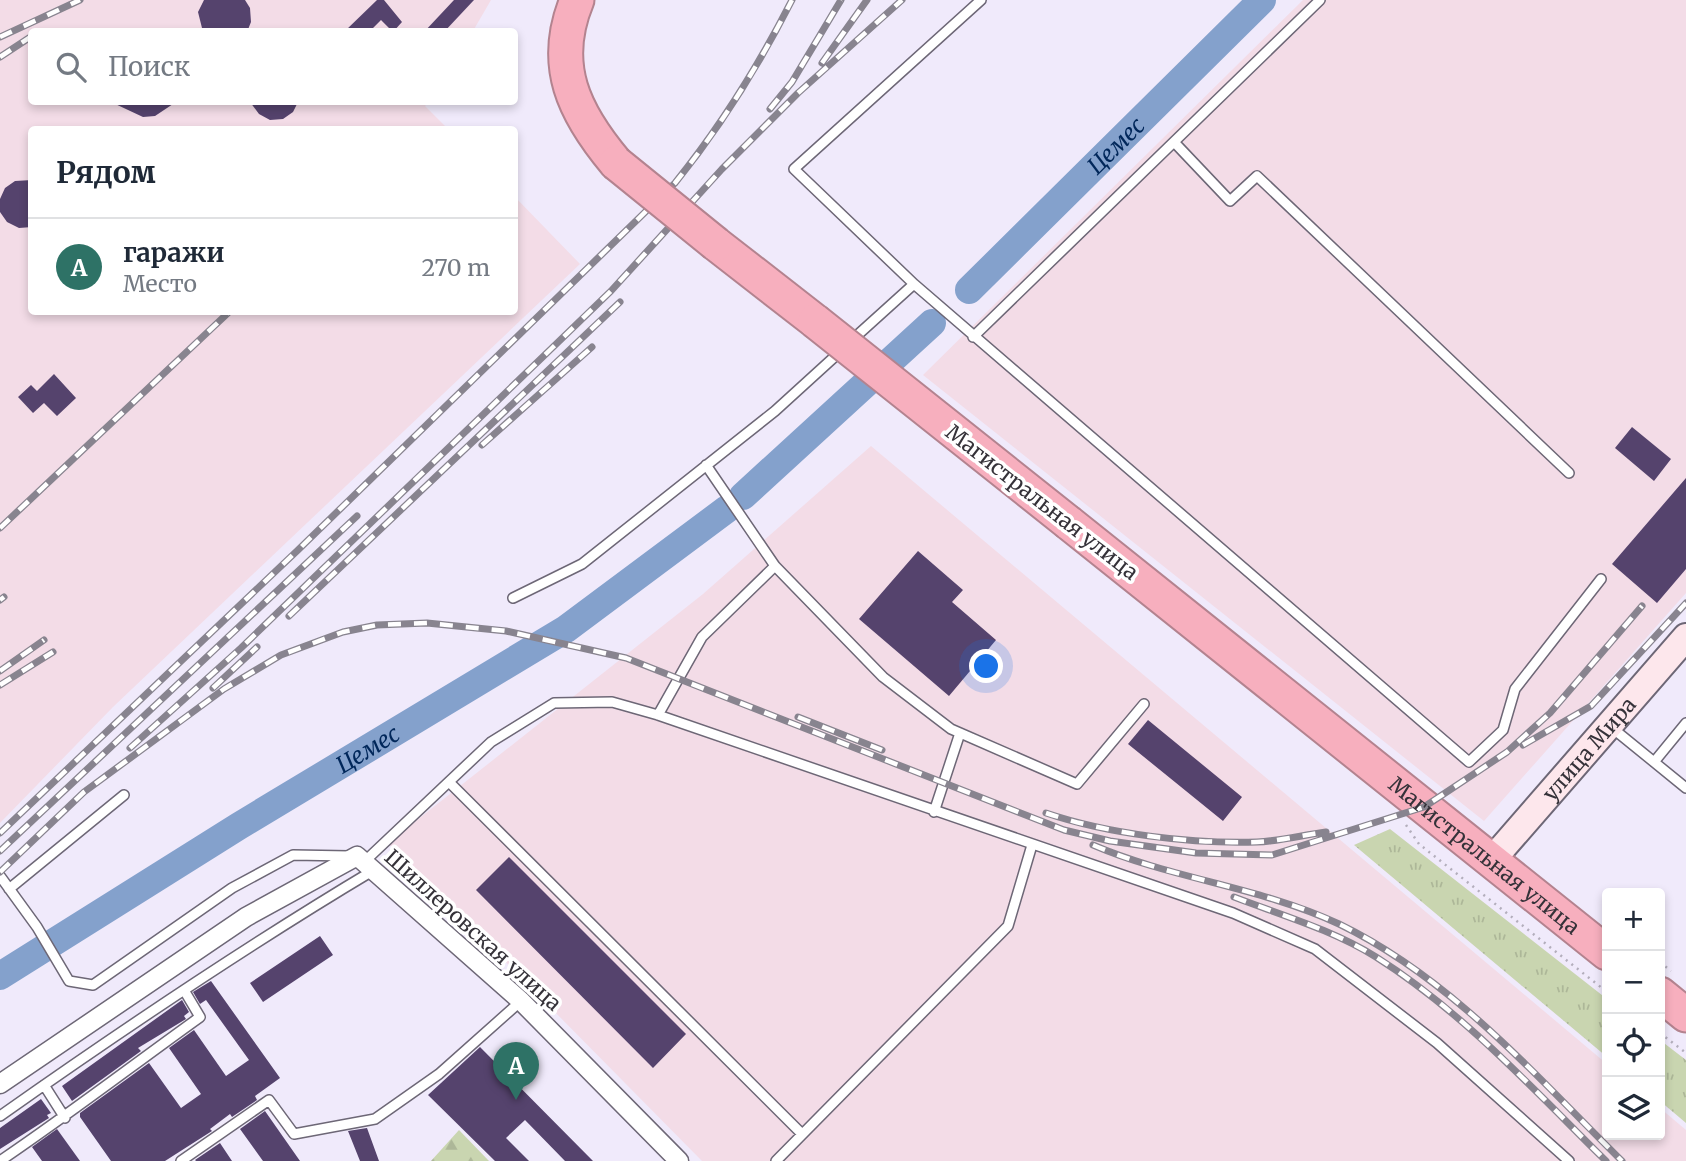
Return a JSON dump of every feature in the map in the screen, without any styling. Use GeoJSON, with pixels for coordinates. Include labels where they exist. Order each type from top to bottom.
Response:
{"type":"FeatureCollection","features":[{"type":"Feature","properties":{"kind":"highway","name":"Магистральная улица"},"geometry":{"type":"LineString","coordinates":[[578,0],[567,25],[566,63],[573,98],[589,131],[617,163],[1604,951]]}},
{"type":"Feature","properties":{"kind":"highway"},"geometry":{"type":"LineString","coordinates":[[1665,998],[1686,1015]]}},
{"type":"Feature","properties":{"kind":"street","name":"улица Мира"},"geometry":{"type":"LineString","coordinates":[[1491,861],[1686,637]]}},
{"type":"Feature","properties":{"kind":"street","name":"Шиллеровская улица"},"geometry":{"type":"LineString","coordinates":[[0,1084],[246,917],[365,863],[521,1001],[679,1161]]}},
{"type":"Feature","properties":{"kind":"lane"},"geometry":{"type":"LineString","coordinates":[[981,0],[794,169],[914,284],[1469,762],[1503,730],[1515,689],[1601,579]]}},
{"type":"Feature","properties":{"kind":"lane"},"geometry":{"type":"LineString","coordinates":[[973,337],[1320,0]]}},
{"type":"Feature","properties":{"kind":"lane"},"geometry":{"type":"LineString","coordinates":[[1174,142],[1230,201],[1257,176],[1569,473]]}},
{"type":"Feature","properties":{"kind":"lane"},"geometry":{"type":"LineString","coordinates":[[513,598],[582,564],[775,411],[914,284]]}},
{"type":"Feature","properties":{"kind":"lane"},"geometry":{"type":"LineString","coordinates":[[706,465],[775,566],[883,677],[960,733],[1077,784],[1144,704]]}},
{"type":"Feature","properties":{"kind":"lane"},"geometry":{"type":"LineString","coordinates":[[658,715],[702,637],[775,566]]}},
{"type":"Feature","properties":{"kind":"lane"},"geometry":{"type":"LineString","coordinates":[[0,1116],[262,937],[365,863],[491,742],[554,704],[612,702],[658,715],[1233,913],[1315,949],[1437,1043],[1569,1161]]}},
{"type":"Feature","properties":{"kind":"lane"},"geometry":{"type":"LineString","coordinates":[[1654,762],[1686,723]]}},
{"type":"Feature","properties":{"kind":"lane"},"geometry":{"type":"LineString","coordinates":[[1609,726],[1686,788]]}},
{"type":"Feature","properties":{"kind":"lane"},"geometry":{"type":"LineString","coordinates":[[934,812],[960,733]]}},
{"type":"Feature","properties":{"kind":"lane"},"geometry":{"type":"LineString","coordinates":[[449,782],[803,1135]]}},
{"type":"Feature","properties":{"kind":"lane"},"geometry":{"type":"LineString","coordinates":[[9,888],[124,794]]}},
{"type":"Feature","properties":{"kind":"lane"},"geometry":{"type":"LineString","coordinates":[[776,1161],[1008,926],[1032,845]]}},
{"type":"Feature","properties":{"kind":"lane"},"geometry":{"type":"LineString","coordinates":[[0,876],[37,927],[69,981],[93,985],[232,888],[293,855],[365,863]]}},
{"type":"Feature","properties":{"kind":"lane"},"geometry":{"type":"LineString","coordinates":[[0,1161],[65,1118],[110,1081],[200,1017],[184,990]]}},
{"type":"Feature","properties":{"kind":"lane"},"geometry":{"type":"LineString","coordinates":[[181,1161],[269,1100],[293,1134],[375,1119],[439,1074],[521,1001]]}},
{"type":"Feature","properties":{"kind":"lane"},"geometry":{"type":"LineString","coordinates":[[44,1085],[65,1118]]}},
{"type":"Feature","properties":{"kind":"path"},"geometry":{"type":"LineString","coordinates":[[1665,1037],[1686,1053]]}},
{"type":"Feature","properties":{"kind":"shaded area"},"geometry":{"type":"Polygon","coordinates":[[[0,0],[491,0],[475,28],[28,28],[28,105],[426,105],[445,126],[28,126],[28,315],[518,315],[518,200],[580,264],[113,707],[0,823],[0,0]]]}},
{"type":"Feature","properties":{"kind":"shaded area"},"geometry":{"type":"Polygon","coordinates":[[[1303,0],[1686,0],[1686,593],[1484,821],[923,375],[1303,0]]]}},
{"type":"Feature","properties":{"kind":"shaded area"},"geometry":{"type":"Polygon","coordinates":[[[871,446],[1602,1060],[1602,1140],[1665,1140],[1665,1112],[1686,1130],[1686,1161],[702,1161],[388,843],[703,594],[871,446]]]}},
{"type":"Feature","properties":{"kind":"green space"},"geometry":{"type":"Polygon","coordinates":[[[1390,829],[1602,995],[1602,1053],[1354,845],[1390,829]]]}},
{"type":"Feature","properties":{"kind":"green space"},"geometry":{"type":"Polygon","coordinates":[[[1665,1044],[1686,1060],[1686,1123],[1665,1105],[1665,1044]]]}},
{"type":"Feature","properties":{"kind":"green space"},"geometry":{"type":"Polygon","coordinates":[[[459,1130],[489,1161],[431,1161],[459,1130]]]}},
{"type":"Feature","properties":{"kind":"building"},"geometry":{"type":"Polygon","coordinates":[[[204,0],[245,0],[250,8],[251,22],[249,28],[202,28],[198,12],[204,0]]]}},
{"type":"Feature","properties":{"kind":"building"},"geometry":{"type":"Polygon","coordinates":[[[377,0],[384,0],[402,22],[397,28],[389,28],[381,20],[373,28],[348,28],[377,0]]]}},
{"type":"Feature","properties":{"kind":"building"},"geometry":{"type":"Polygon","coordinates":[[[454,0],[474,0],[448,28],[428,28],[454,0]]]}},
{"type":"Feature","properties":{"kind":"building"},"geometry":{"type":"Polygon","coordinates":[[[117,105],[172,105],[155,116],[143,117],[117,105]]]}},
{"type":"Feature","properties":{"kind":"building"},"geometry":{"type":"Polygon","coordinates":[[[252,105],[296,105],[293,112],[283,119],[270,120],[259,114],[252,105]]]}},
{"type":"Feature","properties":{"kind":"building"},"geometry":{"type":"Polygon","coordinates":[[[28,180],[28,227],[19,228],[7,222],[0,212],[0,199],[5,188],[15,181],[28,180]]]}},
{"type":"Feature","properties":{"kind":"building"},"geometry":{"type":"Polygon","coordinates":[[[54,374],[76,398],[57,416],[44,403],[33,413],[18,397],[31,385],[37,391],[54,374]]]}},
{"type":"Feature","properties":{"kind":"building"},"geometry":{"type":"Polygon","coordinates":[[[1632,427],[1671,459],[1654,481],[1615,448],[1632,427]]]}},
{"type":"Feature","properties":{"kind":"building"},"geometry":{"type":"Polygon","coordinates":[[[1686,478],[1686,569],[1657,603],[1612,564],[1686,478]]]}},
{"type":"Feature","properties":{"kind":"building"},"geometry":{"type":"Polygon","coordinates":[[[918,551],[963,590],[952,602],[996,640],[949,696],[859,619],[918,551]]]}},
{"type":"Feature","properties":{"kind":"building"},"geometry":{"type":"Polygon","coordinates":[[[1148,720],[1242,797],[1223,821],[1128,744],[1148,720]]]}},
{"type":"Feature","properties":{"kind":"building"},"geometry":{"type":"Polygon","coordinates":[[[509,857],[686,1034],[653,1068],[476,890],[509,857]]]}},
{"type":"Feature","properties":{"kind":"building"},"geometry":{"type":"Polygon","coordinates":[[[320,936],[333,955],[263,1002],[250,983],[320,936]]]}},
{"type":"Feature","properties":{"kind":"building"},"geometry":{"type":"Polygon","coordinates":[[[211,981],[280,1078],[255,1096],[257,1100],[232,1117],[230,1114],[210,1129],[212,1131],[165,1161],[111,1161],[80,1117],[80,1113],[149,1063],[181,1108],[201,1094],[169,1048],[194,1030],[226,1076],[249,1060],[206,1000],[200,1004],[193,992],[211,981]]]}},
{"type":"Feature","properties":{"kind":"building"},"geometry":{"type":"Polygon","coordinates":[[[182,1000],[189,1012],[184,1016],[186,1019],[138,1048],[141,1051],[72,1101],[62,1086],[182,1000]]]}},
{"type":"Feature","properties":{"kind":"building"},"geometry":{"type":"Polygon","coordinates":[[[480,1047],[593,1161],[565,1161],[525,1120],[506,1138],[529,1161],[495,1161],[428,1095],[480,1047]]]}},
{"type":"Feature","properties":{"kind":"building"},"geometry":{"type":"Polygon","coordinates":[[[41,1099],[51,1113],[47,1115],[49,1118],[0,1149],[0,1128],[41,1099]]]}},
{"type":"Feature","properties":{"kind":"building"},"geometry":{"type":"Polygon","coordinates":[[[265,1111],[300,1161],[263,1161],[240,1129],[265,1111]]]}},
{"type":"Feature","properties":{"kind":"building"},"geometry":{"type":"Polygon","coordinates":[[[367,1128],[379,1161],[360,1161],[348,1131],[367,1128]]]}},
{"type":"Feature","properties":{"kind":"building"},"geometry":{"type":"Polygon","coordinates":[[[57,1129],[80,1161],[42,1161],[32,1147],[57,1129]]]}},
{"type":"Feature","properties":{"kind":"building"},"geometry":{"type":"Polygon","coordinates":[[[220,1143],[232,1161],[195,1160],[220,1143]]]}},
{"type":"Feature","properties":{"kind":"waterway","name":"Цемес"},"geometry":{"type":"LineString","coordinates":[[969,290],[1262,0]]}},
{"type":"Feature","properties":{"kind":"waterway","name":"Цемес"},"geometry":{"type":"LineString","coordinates":[[743,496],[932,323]]}},
{"type":"Feature","properties":{"kind":"waterway","name":"Цемес"},"geometry":{"type":"LineString","coordinates":[[0,976],[239,826],[566,629],[727,509]]}},
{"type":"Feature","properties":{"kind":"railway"},"geometry":{"type":"LineString","coordinates":[[0,37],[80,0]]}},
{"type":"Feature","properties":{"kind":"railway"},"geometry":{"type":"LineString","coordinates":[[0,833],[298,550],[675,183],[738,94],[792,0]]}},
{"type":"Feature","properties":{"kind":"railway"},"geometry":{"type":"LineString","coordinates":[[770,109],[792,82],[841,0]]}},
{"type":"Feature","properties":{"kind":"railway"},"geometry":{"type":"LineString","coordinates":[[822,63],[867,0]]}},
{"type":"Feature","properties":{"kind":"railway"},"geometry":{"type":"LineString","coordinates":[[130,748],[241,648],[611,291],[722,169],[798,93],[902,0]]}},
{"type":"Feature","properties":{"kind":"railway"},"geometry":{"type":"LineString","coordinates":[[0,57],[28,39]]}},
{"type":"Feature","properties":{"kind":"railway"},"geometry":{"type":"LineString","coordinates":[[289,616],[620,302]]}},
{"type":"Feature","properties":{"kind":"railway"},"geometry":{"type":"LineString","coordinates":[[0,528],[226,315]]}},
{"type":"Feature","properties":{"kind":"railway"},"geometry":{"type":"LineString","coordinates":[[482,445],[592,347]]}},
{"type":"Feature","properties":{"kind":"railway"},"geometry":{"type":"LineString","coordinates":[[0,851],[357,516]]}},
{"type":"Feature","properties":{"kind":"railway"},"geometry":{"type":"LineString","coordinates":[[0,600],[4,597]]}},
{"type":"Feature","properties":{"kind":"railway"},"geometry":{"type":"LineString","coordinates":[[1523,745],[1591,706],[1686,603]]}},
{"type":"Feature","properties":{"kind":"railway"},"geometry":{"type":"LineString","coordinates":[[0,872],[84,792],[224,689],[281,655],[343,632],[377,625],[427,623],[506,631],[626,658],[1064,830],[1110,841],[1196,853],[1272,855],[1424,807],[1507,752],[1550,713],[1642,606]]}},
{"type":"Feature","properties":{"kind":"railway"},"geometry":{"type":"LineString","coordinates":[[0,671],[44,640]]}},
{"type":"Feature","properties":{"kind":"railway"},"geometry":{"type":"LineString","coordinates":[[213,688],[257,647]]}},
{"type":"Feature","properties":{"kind":"railway"},"geometry":{"type":"LineString","coordinates":[[0,685],[53,652]]}},
{"type":"Feature","properties":{"kind":"railway"},"geometry":{"type":"LineString","coordinates":[[798,717],[882,750]]}},
{"type":"Feature","properties":{"kind":"railway"},"geometry":{"type":"LineString","coordinates":[[1046,813],[1123,832],[1205,841],[1266,841],[1326,832]]}},
{"type":"Feature","properties":{"kind":"railway"},"geometry":{"type":"LineString","coordinates":[[1093,845],[1123,857],[1309,911],[1380,946],[1455,1000],[1490,1031],[1622,1161]]}},
{"type":"Feature","properties":{"kind":"railway"},"geometry":{"type":"LineString","coordinates":[[1234,897],[1359,947],[1408,979],[1468,1027],[1606,1161]]}},
{"type":"Feature","properties":{"kind":"place","name":"гаражи"},"geometry":{"type":"Point","coordinates":[516,1100]}}]}
